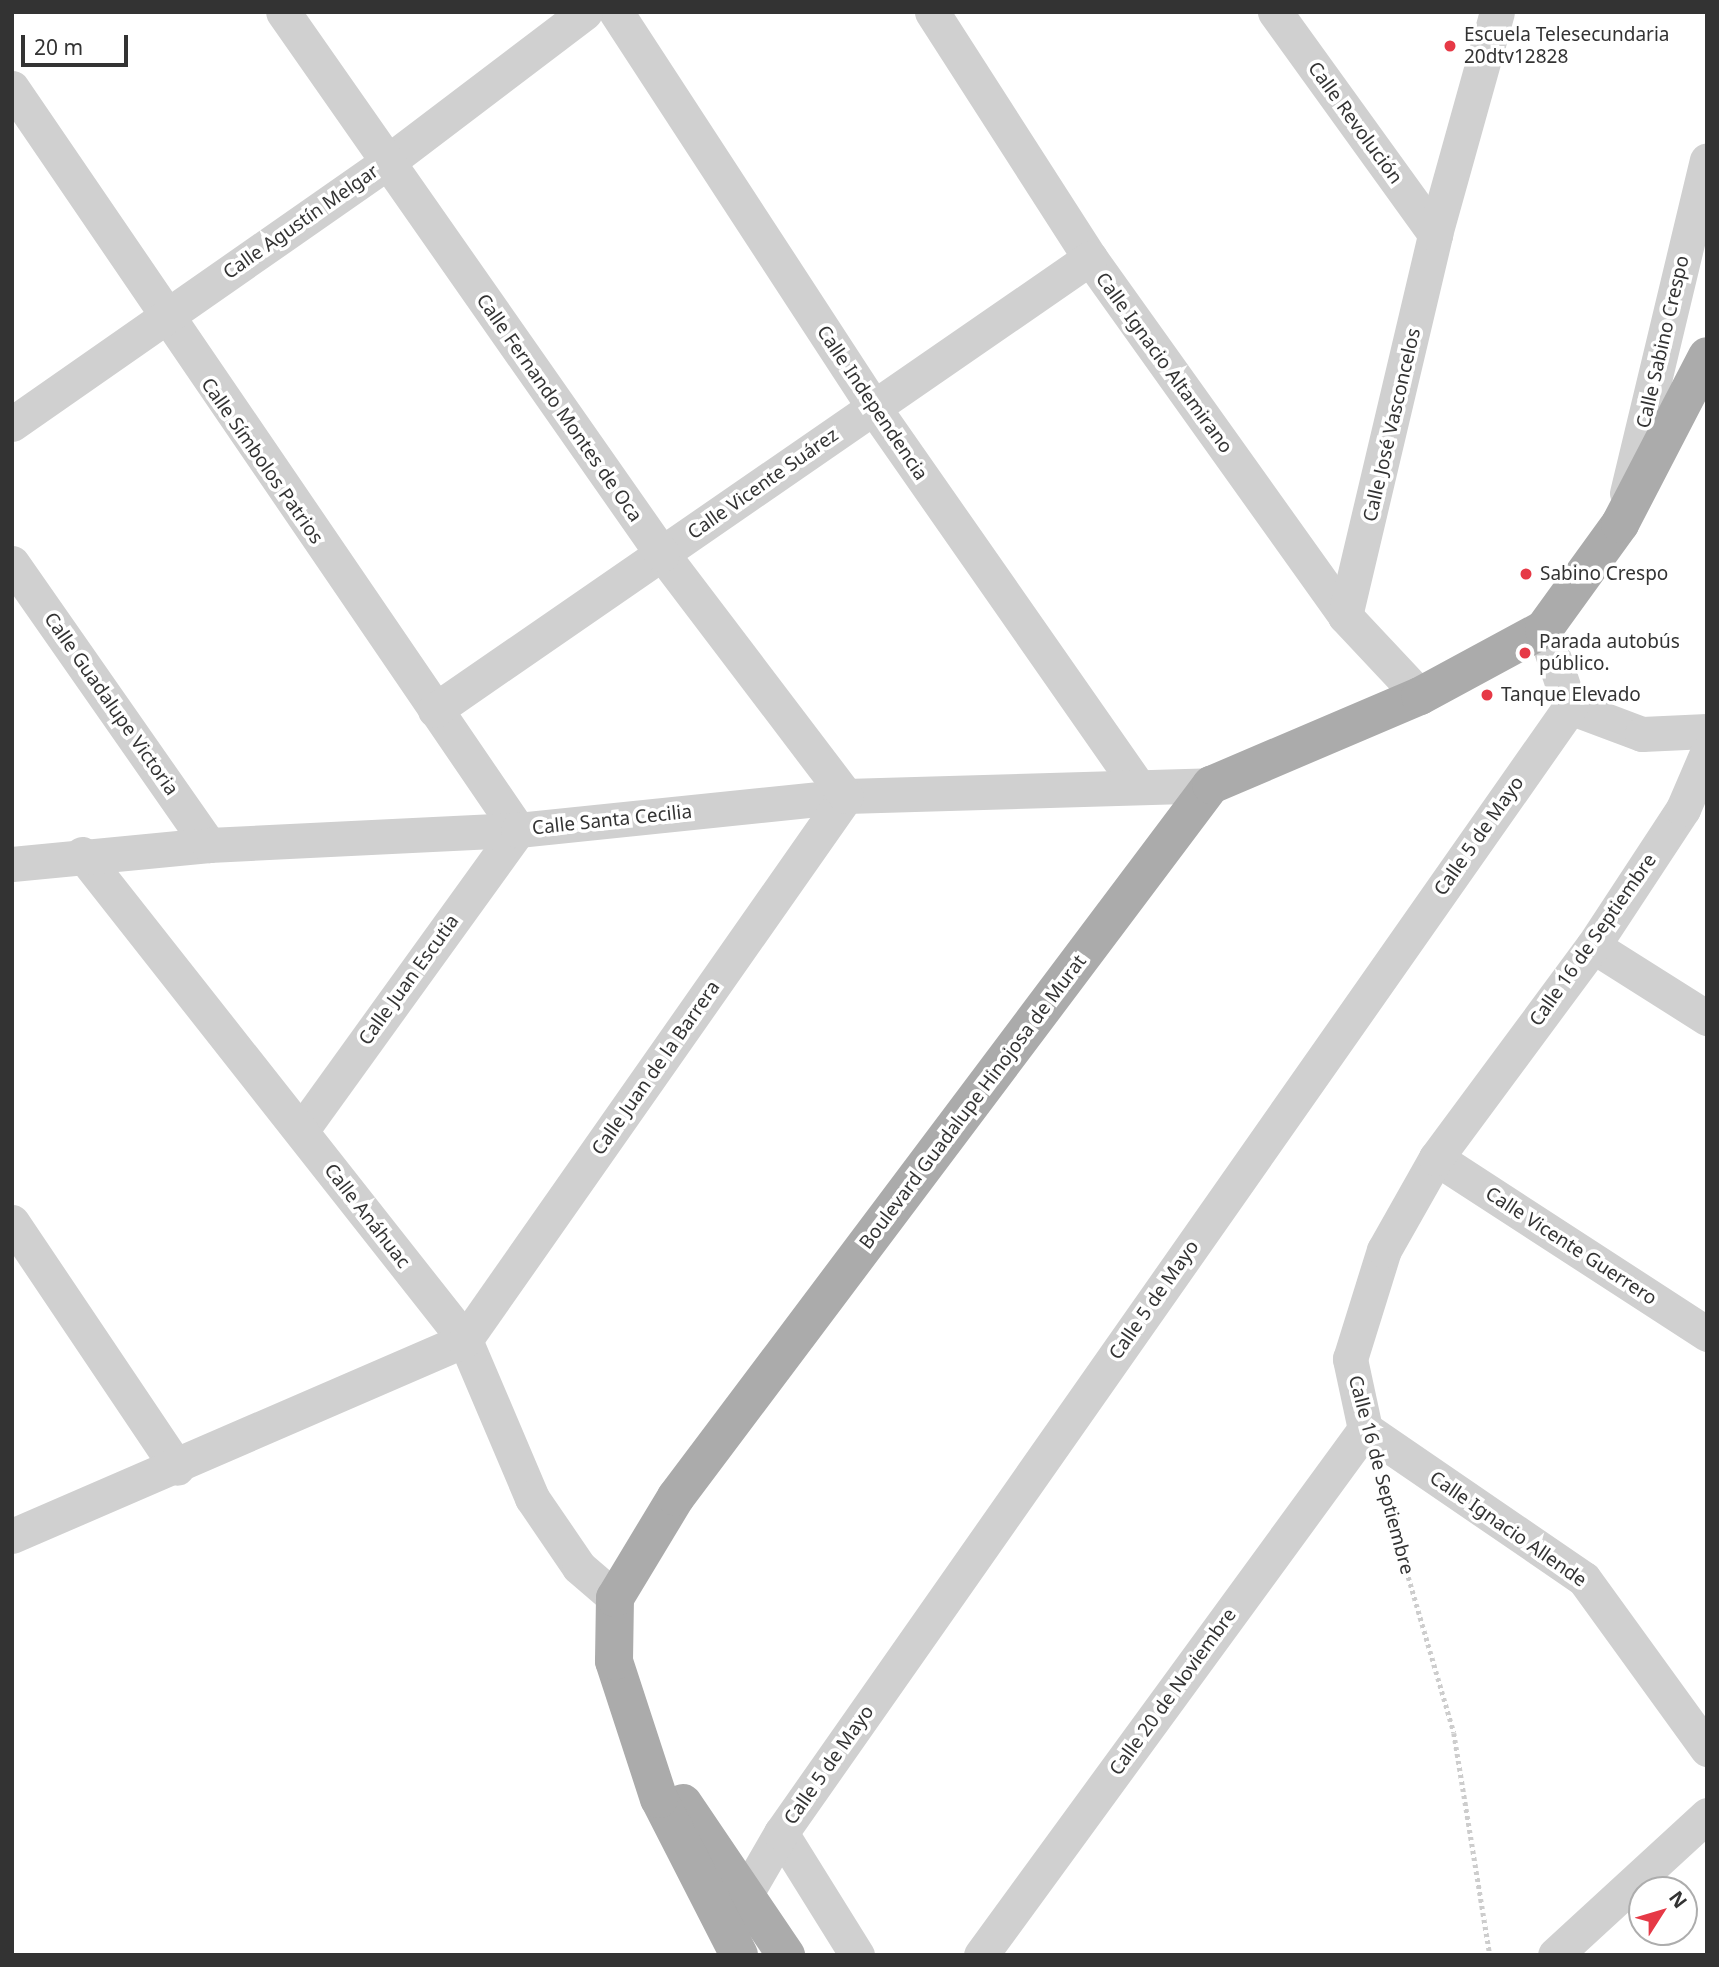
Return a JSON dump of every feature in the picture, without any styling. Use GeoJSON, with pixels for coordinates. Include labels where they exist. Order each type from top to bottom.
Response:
{"type":"FeatureCollection","features":[{"type":"Feature","properties":{"kind":"main road"},"geometry":{"type":"LineString","coordinates":[[1211,785],[1420,696],[1544,629],[1620,524],[1707,356]]}},
{"type":"Feature","properties":{"kind":"main road","name":"Boulevard Guadalupe Hinojosa de Murat"},"geometry":{"type":"LineString","coordinates":[[615,1598],[676,1497],[1211,785]]}},
{"type":"Feature","properties":{"kind":"main road"},"geometry":{"type":"LineString","coordinates":[[615,1598],[614,1661],[639,1745],[659,1799],[737,1953]]}},
{"type":"Feature","properties":{"kind":"main road"},"geometry":{"type":"LineString","coordinates":[[639,1745],[786,1955]]}},
{"type":"Feature","properties":{"kind":"street","name":"Calle Fernando Montes de Oca"},"geometry":{"type":"LineString","coordinates":[[283,12],[385,164],[662,554],[846,796]]}},
{"type":"Feature","properties":{"kind":"street","name":"Calle Agustín Melgar"},"geometry":{"type":"LineString","coordinates":[[12,424],[385,164],[585,12]]}},
{"type":"Feature","properties":{"kind":"street","name":"Calle Independencia"},"geometry":{"type":"LineString","coordinates":[[616,12],[874,408],[1138,787]]}},
{"type":"Feature","properties":{"kind":"street","name":"Calle Ignacio Altamirano"},"geometry":{"type":"LineString","coordinates":[[932,12],[1090,258],[1345,616],[1420,696]]}},
{"type":"Feature","properties":{"kind":"street","name":"Calle Revolución"},"geometry":{"type":"LineString","coordinates":[[1275,12],[1435,234]]}},
{"type":"Feature","properties":{"kind":"street","name":"Calle José Vasconcelos"},"geometry":{"type":"LineString","coordinates":[[1345,616],[1435,234],[1497,12]]}},
{"type":"Feature","properties":{"kind":"street","name":"Calle Símbolos Patrios"},"geometry":{"type":"LineString","coordinates":[[12,88],[164,318],[518,830]]}},
{"type":"Feature","properties":{"kind":"street","name":"Calle Sabino Crespo"},"geometry":{"type":"LineString","coordinates":[[1620,524],[1707,160]]}},
{"type":"Feature","properties":{"kind":"street","name":"Calle Vicente Suárez"},"geometry":{"type":"LineString","coordinates":[[435,710],[1090,258]]}},
{"type":"Feature","properties":{"kind":"street","name":"Calle Guadalupe Victoria"},"geometry":{"type":"LineString","coordinates":[[12,563],[209,845]]}},
{"type":"Feature","properties":{"kind":"street"},"geometry":{"type":"LineString","coordinates":[[1544,629],[1570,707],[1642,734],[1707,731]]}},
{"type":"Feature","properties":{"kind":"street","name":"Calle 5 de Mayo"},"geometry":{"type":"LineString","coordinates":[[744,1897],[782,1833],[1570,707]]}},
{"type":"Feature","properties":{"kind":"street","name":"Calle 16 de Septiembre"},"geometry":{"type":"LineString","coordinates":[[1365,1429],[1350,1359],[1384,1250],[1436,1158],[1593,946],[1683,809],[1707,754]]}},
{"type":"Feature","properties":{"kind":"street","name":"Calle Santa Cecilia"},"geometry":{"type":"LineString","coordinates":[[12,864],[82,854],[209,845],[518,830],[846,796],[1211,785]]}},
{"type":"Feature","properties":{"kind":"street","name":"Calle Juan de la Barrera"},"geometry":{"type":"LineString","coordinates":[[465,1340],[846,796]]}},
{"type":"Feature","properties":{"kind":"street","name":"Calle Juan Escutia"},"geometry":{"type":"LineString","coordinates":[[301,1131],[518,830]]}},
{"type":"Feature","properties":{"kind":"street","name":"Calle Anáhuac"},"geometry":{"type":"LineString","coordinates":[[82,854],[465,1340],[532,1498],[579,1567],[615,1598]]}},
{"type":"Feature","properties":{"kind":"street"},"geometry":{"type":"LineString","coordinates":[[1593,946],[1707,1018]]}},
{"type":"Feature","properties":{"kind":"street","name":"Calle Vicente Guerrero"},"geometry":{"type":"LineString","coordinates":[[1436,1158],[1707,1334]]}},
{"type":"Feature","properties":{"kind":"street"},"geometry":{"type":"LineString","coordinates":[[12,1222],[177,1468]]}},
{"type":"Feature","properties":{"kind":"street"},"geometry":{"type":"LineString","coordinates":[[12,1536],[177,1468],[465,1340]]}},
{"type":"Feature","properties":{"kind":"street","name":"Calle Ignacio Allende"},"geometry":{"type":"LineString","coordinates":[[1365,1429],[1584,1579],[1707,1749]]}},
{"type":"Feature","properties":{"kind":"street","name":"Calle 20 de Noviembre"},"geometry":{"type":"LineString","coordinates":[[981,1955],[1365,1429]]}},
{"type":"Feature","properties":{"kind":"street"},"geometry":{"type":"LineString","coordinates":[[1560,1953],[1707,1815]]}},
{"type":"Feature","properties":{"kind":"street"},"geometry":{"type":"LineString","coordinates":[[782,1833],[857,1955]]}},
{"type":"Feature","properties":{"kind":"street"},"geometry":{"type":"LineString","coordinates":[[737,1953],[744,1897]]}},
{"type":"Feature","properties":{"kind":"path","name":"Calle 16 de Septiembre"},"geometry":{"type":"LineString","coordinates":[[1365,1429],[1454,1733],[1490,1955]]}},
{"type":"Feature","properties":{"kind":"place","name":"Escuela Telesecundaria 20dtv12828"},"geometry":{"type":"Point","coordinates":[1450,46]}},
{"type":"Feature","properties":{"kind":"place","name":"Sabino Crespo"},"geometry":{"type":"Point","coordinates":[1526,574]}},
{"type":"Feature","properties":{"kind":"place","name":"Parada autobús público."},"geometry":{"type":"Point","coordinates":[1525,653]}},
{"type":"Feature","properties":{"kind":"place","name":"Tanque Elevado"},"geometry":{"type":"Point","coordinates":[1487,695]}}]}
